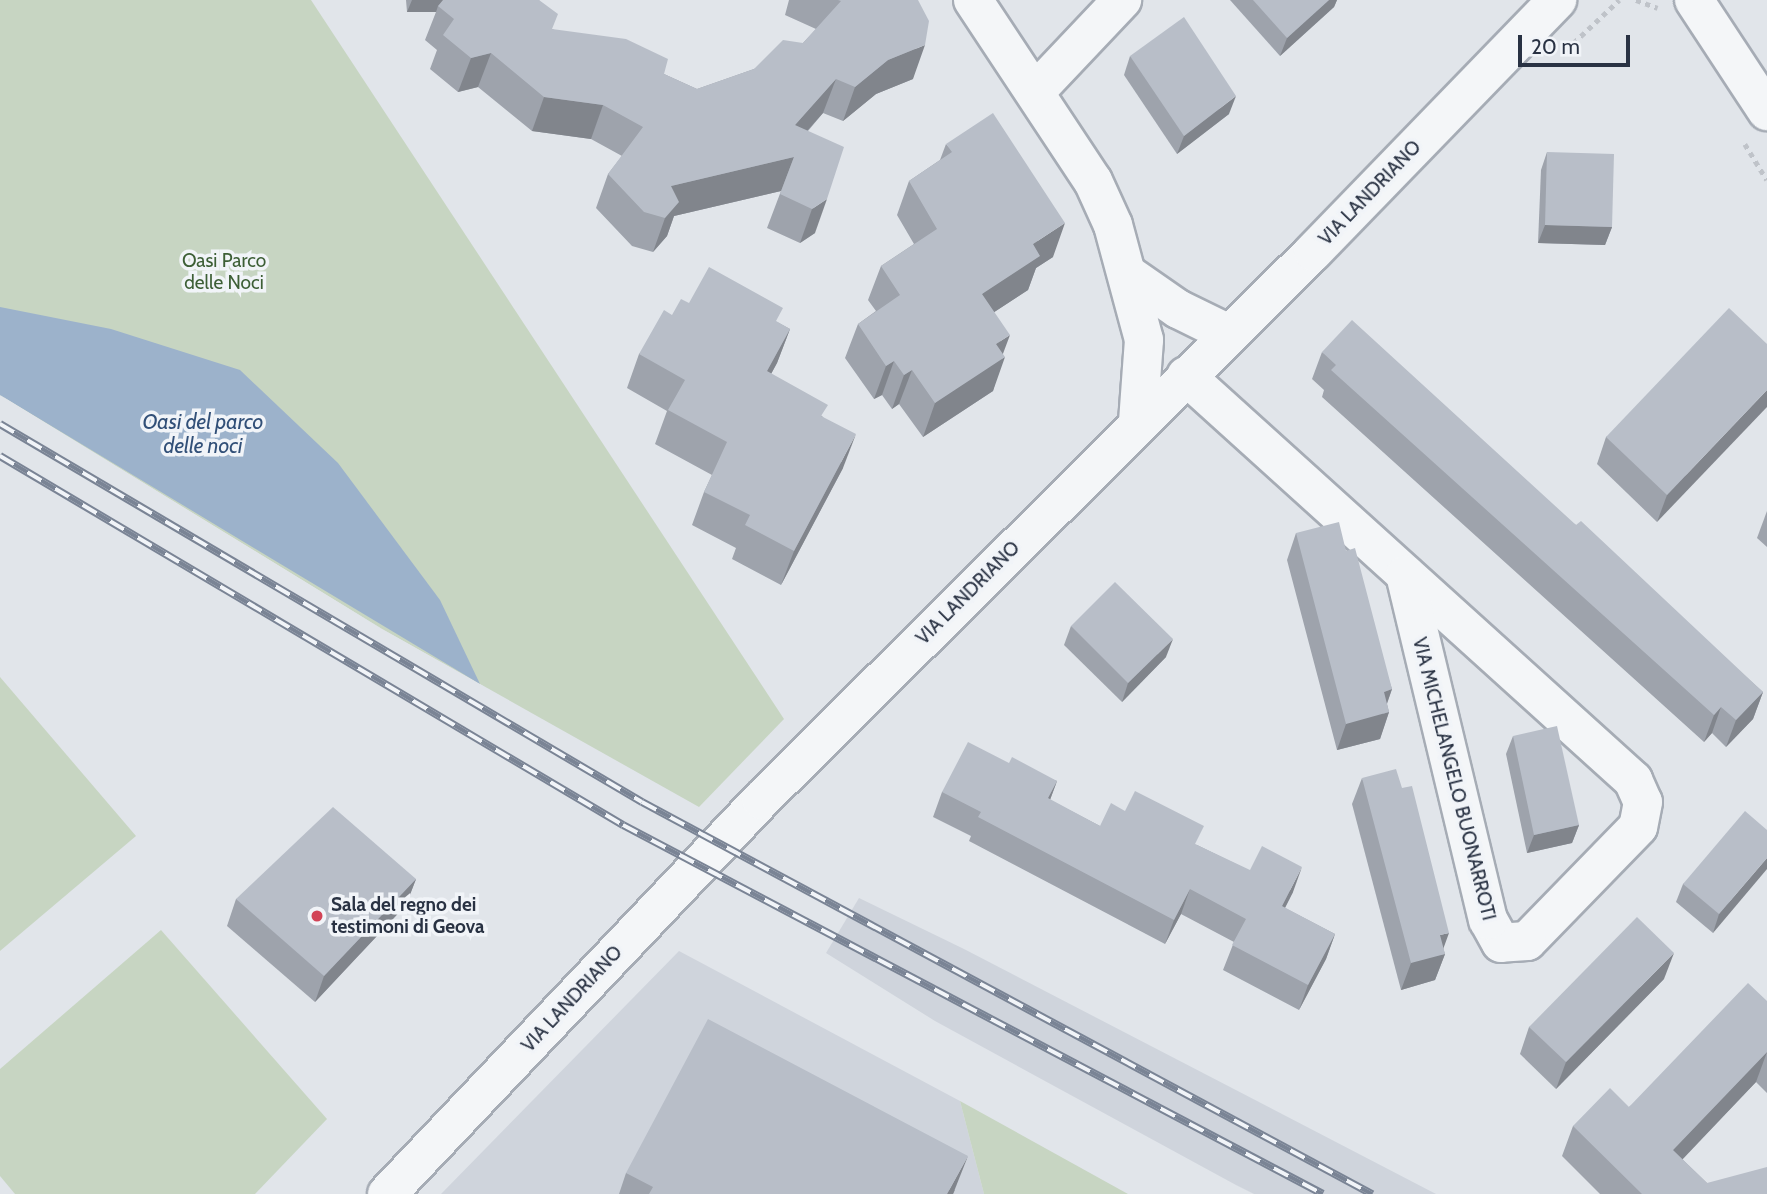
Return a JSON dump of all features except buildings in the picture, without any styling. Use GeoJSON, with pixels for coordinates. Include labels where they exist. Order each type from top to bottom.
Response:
{"type":"FeatureCollection","features":[{"type":"Feature","properties":{"kind":"street"},"geometry":{"type":"LineString","coordinates":[[973,0],[1093,181],[1129,275],[1145,352],[1138,422]]}},
{"type":"Feature","properties":{"kind":"street"},"geometry":{"type":"LineString","coordinates":[[1035,92],[1122,0]]}},
{"type":"Feature","properties":{"kind":"street","name":"VIA LANDRIANO"},"geometry":{"type":"LineString","coordinates":[[387,1194],[761,800],[1228,334],[1557,0]]}},
{"type":"Feature","properties":{"kind":"street"},"geometry":{"type":"LineString","coordinates":[[1694,0],[1767,111]]}},
{"type":"Feature","properties":{"kind":"street"},"geometry":{"type":"LineString","coordinates":[[1129,275],[1178,309],[1228,334]]}},
{"type":"Feature","properties":{"kind":"street","name":"VIA MICHELANGELO BUONARROTI"},"geometry":{"type":"LineString","coordinates":[[1186,376],[1626,773],[1640,792],[1642,816],[1632,836],[1527,941],[1501,943],[1492,932],[1405,575]]}},
{"type":"Feature","properties":{"kind":"shaded area"},"geometry":{"type":"Polygon","coordinates":[[[859,898],[964,949],[1436,1194],[1254,1194],[1236,1185],[935,1021],[826,953],[859,898]]]}},
{"type":"Feature","properties":{"kind":"shaded area"},"geometry":{"type":"Polygon","coordinates":[[[679,951],[960,1101],[984,1194],[441,1194],[679,951]]]}},
{"type":"Feature","properties":{"kind":"green space","name":"Oasi Parco delle Noci"},"geometry":{"type":"Polygon","coordinates":[[[0,0],[311,0],[784,719],[699,807],[382,629],[0,395],[0,0]]]}},
{"type":"Feature","properties":{"kind":"green space"},"geometry":{"type":"Polygon","coordinates":[[[0,677],[136,836],[0,951],[0,677]]]}},
{"type":"Feature","properties":{"kind":"green space"},"geometry":{"type":"Polygon","coordinates":[[[161,930],[327,1119],[255,1194],[15,1194],[0,1176],[0,1069],[161,930]]]}},
{"type":"Feature","properties":{"kind":"green space"},"geometry":{"type":"Polygon","coordinates":[[[960,1101],[1128,1194],[984,1194],[960,1101]]]}},
{"type":"Feature","properties":{"kind":"water","name":"Oasi del parco delle noci"},"geometry":{"type":"Polygon","coordinates":[[[0,307],[111,329],[240,370],[338,463],[440,600],[480,684],[0,395],[0,307]]]}},
{"type":"Feature","properties":{"kind":"pier"},"geometry":{"type":"Polygon","coordinates":[[[0,395],[382,629],[483,686],[478,687],[40,424],[0,395]]]}},
{"type":"Feature","properties":{"kind":"railway"},"geometry":{"type":"LineString","coordinates":[[0,424],[642,802],[1372,1194]]}},
{"type":"Feature","properties":{"kind":"railway"},"geometry":{"type":"LineString","coordinates":[[0,456],[623,825],[1323,1194]]}},
{"type":"Feature","properties":{"kind":"place","name":"Sala del regno dei testimoni di Geova"},"geometry":{"type":"Point","coordinates":[317,916]}}]}
